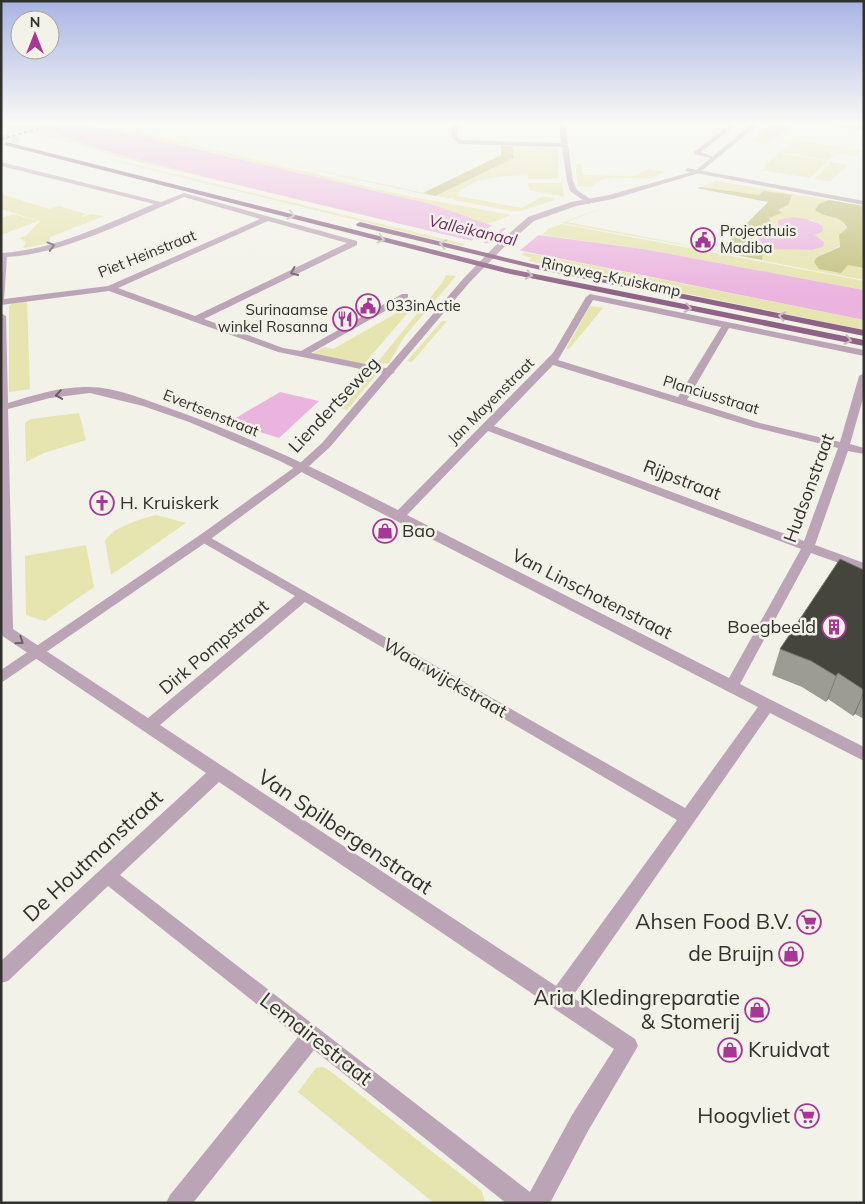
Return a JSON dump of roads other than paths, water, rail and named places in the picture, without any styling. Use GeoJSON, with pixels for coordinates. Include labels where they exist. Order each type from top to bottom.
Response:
{"type":"FeatureCollection","features":[{"type":"Feature","properties":{"kind":"main road","name":"Ringweg-Kruiskamp"},"geometry":{"type":"LineString","coordinates":[[148,180],[482,265],[864,343]]}},
{"type":"Feature","properties":{"kind":"main road"},"geometry":{"type":"LineString","coordinates":[[181,180],[346,221]]}},
{"type":"Feature","properties":{"kind":"main road","name":"Ringweg-Kruiskamp"},"geometry":{"type":"LineString","coordinates":[[355,223],[532,266],[864,333]]}},
{"type":"Feature","properties":{"kind":"street"},"geometry":{"type":"LineString","coordinates":[[66,180],[161,204]]}},
{"type":"Feature","properties":{"kind":"street"},"geometry":{"type":"LineString","coordinates":[[570,180],[574,191],[592,202]]}},
{"type":"Feature","properties":{"kind":"street","name":"Liendertseweg"},"geometry":{"type":"LineString","coordinates":[[1,678],[204,538],[303,466],[326,445],[390,372],[440,310],[499,247],[520,230],[535,226],[554,216],[592,202],[671,180]]}},
{"type":"Feature","properties":{"kind":"street"},"geometry":{"type":"LineString","coordinates":[[741,180],[864,203]]}},
{"type":"Feature","properties":{"kind":"street"},"geometry":{"type":"LineString","coordinates":[[1,297],[2,256],[19,254],[72,240],[184,195],[354,243],[198,318]]}},
{"type":"Feature","properties":{"kind":"street","name":"Piet Heinstraat"},"geometry":{"type":"LineString","coordinates":[[1,302],[110,288],[269,218]]}},
{"type":"Feature","properties":{"kind":"street"},"geometry":{"type":"LineString","coordinates":[[110,288],[198,318],[281,350],[390,372]]}},
{"type":"Feature","properties":{"kind":"street"},"geometry":{"type":"LineString","coordinates":[[301,355],[405,296]]}},
{"type":"Feature","properties":{"kind":"street","name":"Ringweg-Kruiskamp"},"geometry":{"type":"LineString","coordinates":[[590,297],[864,353]]}},
{"type":"Feature","properties":{"kind":"street","name":"Jan Mayenstraat"},"geometry":{"type":"LineString","coordinates":[[399,516],[558,355],[590,297]]}},
{"type":"Feature","properties":{"kind":"street"},"geometry":{"type":"LineString","coordinates":[[1,316],[2,408]]}},
{"type":"Feature","properties":{"kind":"street"},"geometry":{"type":"LineString","coordinates":[[681,401],[727,324]]}},
{"type":"Feature","properties":{"kind":"street","name":"Planciusstraat"},"geometry":{"type":"LineString","coordinates":[[552,361],[757,425],[864,452]]}},
{"type":"Feature","properties":{"kind":"street","name":"Hudsonstraat"},"geometry":{"type":"LineString","coordinates":[[732,686],[808,547],[844,447],[864,376]]}},
{"type":"Feature","properties":{"kind":"street","name":"Evertsenstraat"},"geometry":{"type":"LineString","coordinates":[[2,408],[31,408],[84,400],[107,394],[136,399],[303,466]]}},
{"type":"Feature","properties":{"kind":"street","name":"Van Spilbergenstraat"},"geometry":{"type":"LineString","coordinates":[[2,408],[6,631],[147,727],[628,1046],[580,1123],[537,1203]]}},
{"type":"Feature","properties":{"kind":"street","name":"Rijpstraat"},"geometry":{"type":"LineString","coordinates":[[487,427],[864,568]]}},
{"type":"Feature","properties":{"kind":"street","name":"Van Linschotenstraat"},"geometry":{"type":"LineString","coordinates":[[303,466],[864,755]]}},
{"type":"Feature","properties":{"kind":"street","name":"Waarwijckstraat"},"geometry":{"type":"LineString","coordinates":[[204,538],[687,817]]}},
{"type":"Feature","properties":{"kind":"street","name":"Dirk Pompstraat"},"geometry":{"type":"LineString","coordinates":[[147,727],[304,596]]}},
{"type":"Feature","properties":{"kind":"street"},"geometry":{"type":"LineString","coordinates":[[558,1000],[768,705]]}},
{"type":"Feature","properties":{"kind":"street","name":"De Houtmanstraat"},"geometry":{"type":"LineString","coordinates":[[1,974],[217,773]]}},
{"type":"Feature","properties":{"kind":"street","name":"Lemairestraat"},"geometry":{"type":"LineString","coordinates":[[108,876],[525,1203]]}},
{"type":"Feature","properties":{"kind":"street"},"geometry":{"type":"LineString","coordinates":[[178,1203],[312,1036]]}},
{"type":"Feature","properties":{"kind":"water","name":"Valleikanaal"},"geometry":{"type":"Polygon","coordinates":[[[219,180],[329,180],[431,204],[490,225],[538,235],[643,249],[864,290],[864,320],[464,239],[219,180]]]}},
{"type":"Feature","properties":{"kind":"water"},"geometry":{"type":"Polygon","coordinates":[[[792,217],[806,219],[822,225],[823,231],[815,235],[824,242],[823,247],[811,250],[774,249],[769,248],[757,239],[761,235],[778,232],[778,220],[792,217]]]}},
{"type":"Feature","properties":{"kind":"water"},"geometry":{"type":"Polygon","coordinates":[[[280,392],[319,401],[279,438],[229,422],[280,392]]]}},
{"type":"Feature","properties":{"kind":"place","name":"Projecthuis Madiba"},"geometry":{"type":"Point","coordinates":[703,240]}},
{"type":"Feature","properties":{"kind":"place","name":"033inActie"},"geometry":{"type":"Point","coordinates":[368,306]}},
{"type":"Feature","properties":{"kind":"place","name":"Surinaamse winkel Rosanna"},"geometry":{"type":"Point","coordinates":[345,319]}},
{"type":"Feature","properties":{"kind":"place","name":"H. Kruiskerk"},"geometry":{"type":"Point","coordinates":[102,503]}},
{"type":"Feature","properties":{"kind":"place","name":"Bao"},"geometry":{"type":"Point","coordinates":[385,531]}},
{"type":"Feature","properties":{"kind":"place","name":"Boegbeeld"},"geometry":{"type":"Point","coordinates":[834,627]}},
{"type":"Feature","properties":{"kind":"place","name":"Ahsen Food B.V."},"geometry":{"type":"Point","coordinates":[809,922]}},
{"type":"Feature","properties":{"kind":"place","name":"de Bruijn"},"geometry":{"type":"Point","coordinates":[791,954]}},
{"type":"Feature","properties":{"kind":"place","name":"Aria Kledingreparatie & Stomerij"},"geometry":{"type":"Point","coordinates":[757,1010]}},
{"type":"Feature","properties":{"kind":"place","name":"Kruidvat"},"geometry":{"type":"Point","coordinates":[730,1050]}},
{"type":"Feature","properties":{"kind":"place","name":"Hoogvliet"},"geometry":{"type":"Point","coordinates":[807,1116]}}]}
